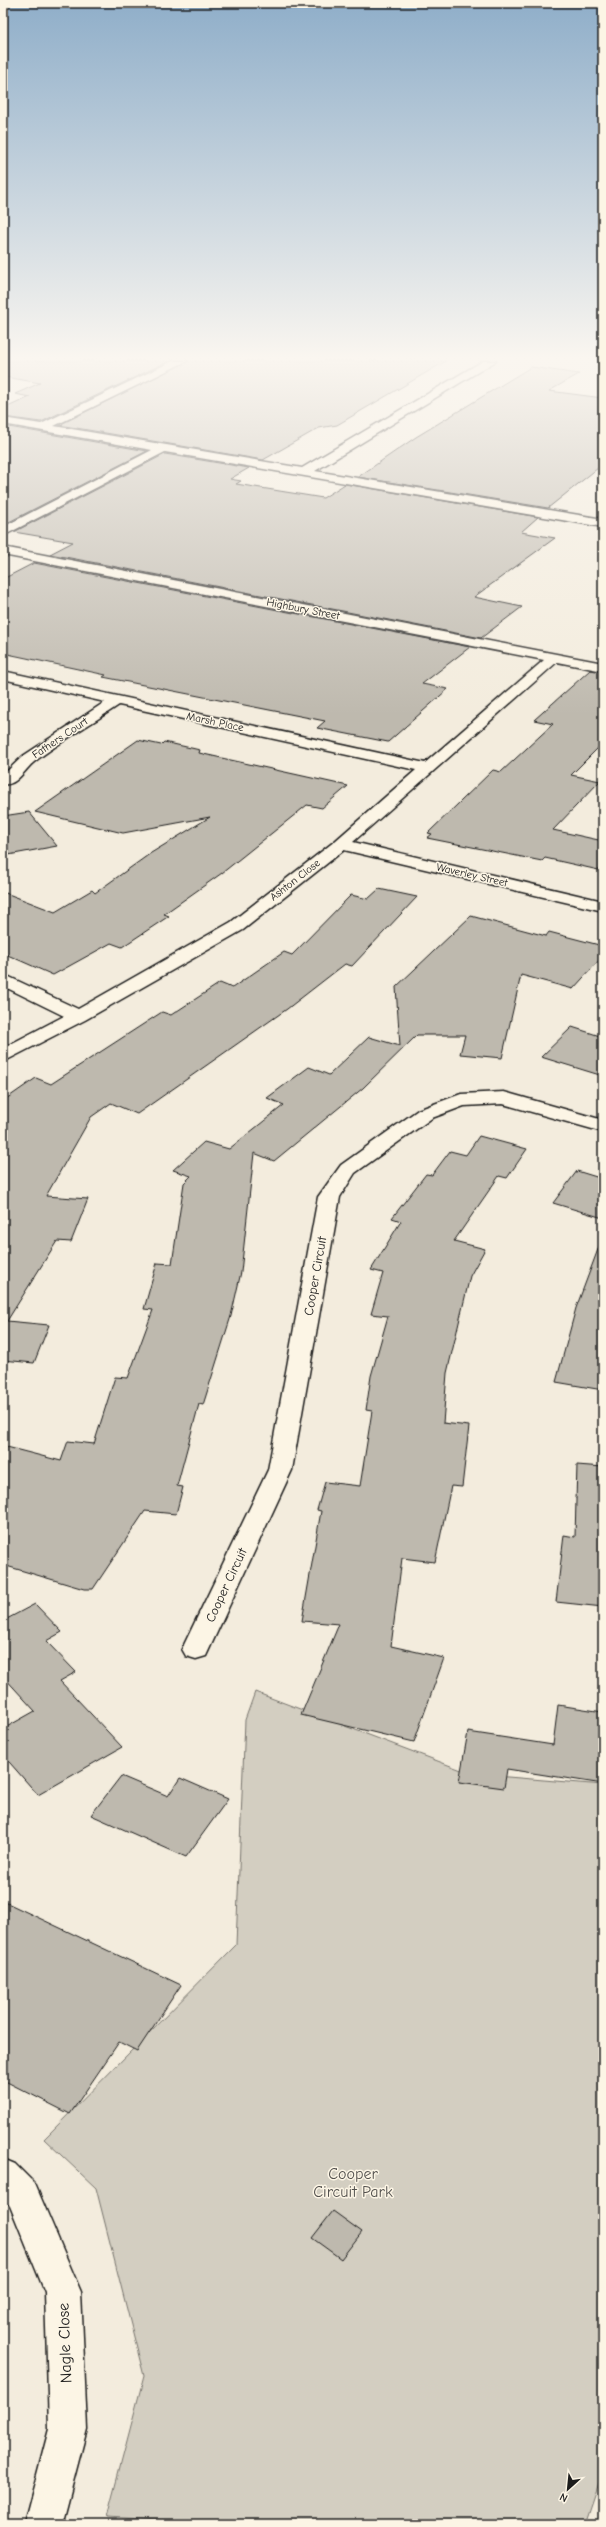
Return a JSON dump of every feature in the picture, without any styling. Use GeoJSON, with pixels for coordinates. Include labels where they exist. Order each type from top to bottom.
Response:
{"type":"FeatureCollection","features":[{"type":"Feature","properties":{"kind":"street"},"geometry":{"type":"LineString","coordinates":[[3,532],[105,479]]}},
{"type":"Feature","properties":{"kind":"street"},"geometry":{"type":"LineString","coordinates":[[345,479],[598,522],[603,513]]}},
{"type":"Feature","properties":{"kind":"street","name":"Highbury Street"},"geometry":{"type":"LineString","coordinates":[[3,550],[603,667]]}},
{"type":"Feature","properties":{"kind":"street","name":"Ashton Close"},"geometry":{"type":"LineString","coordinates":[[3,1056],[78,1016],[237,926],[341,844],[554,658]]}},
{"type":"Feature","properties":{"kind":"street","name":"Marsh Place"},"geometry":{"type":"LineString","coordinates":[[3,675],[427,768]]}},
{"type":"Feature","properties":{"kind":"street","name":"Fathers Court"},"geometry":{"type":"LineString","coordinates":[[7,780],[28,760],[117,700]]}},
{"type":"Feature","properties":{"kind":"street","name":"Waverley Street"},"geometry":{"type":"LineString","coordinates":[[341,844],[603,906]]}},
{"type":"Feature","properties":{"kind":"street"},"geometry":{"type":"LineString","coordinates":[[3,979],[78,1016]]}},
{"type":"Feature","properties":{"kind":"street","name":"Cooper Circuit"},"geometry":{"type":"LineString","coordinates":[[196,1649],[280,1470],[328,1197],[348,1169],[425,1114],[461,1100],[504,1098],[603,1126]]}},
{"type":"Feature","properties":{"kind":"street","name":"Nagle Close"},"geometry":{"type":"LineString","coordinates":[[3,2175],[23,2195],[63,2292],[68,2429],[42,2524]]}},
{"type":"Feature","properties":{"kind":"green space","name":"Cooper Circuit Park"},"geometry":{"type":"Polygon","coordinates":[[[255,1692],[472,1774],[603,1785],[603,2471],[585,2524],[228,2524],[107,2517],[144,2376],[96,2188],[44,2139],[236,1945],[245,1720],[255,1692]]]}},
{"type":"Feature","properties":{"kind":"building"},"geometry":{"type":"Polygon","coordinates":[[[3,479],[93,479],[3,525],[3,479]]]}},
{"type":"Feature","properties":{"kind":"building"},"geometry":{"type":"Polygon","coordinates":[[[117,479],[230,479],[241,481],[236,484],[323,498],[345,484],[538,517],[521,532],[555,538],[474,597],[522,607],[481,638],[50,554],[73,542],[14,532],[117,479]]]}},
{"type":"Feature","properties":{"kind":"building"},"geometry":{"type":"Polygon","coordinates":[[[370,479],[584,479],[548,508],[370,479]]]}},
{"type":"Feature","properties":{"kind":"building"},"geometry":{"type":"Polygon","coordinates":[[[34,563],[470,647],[422,684],[448,689],[388,742],[317,728],[325,721],[103,677],[106,675],[3,653],[3,579],[34,563]]]}},
{"type":"Feature","properties":{"kind":"building"},"geometry":{"type":"Polygon","coordinates":[[[590,670],[603,672],[603,743],[571,775],[600,781],[553,830],[603,841],[603,871],[545,858],[542,861],[427,838],[432,834],[428,833],[493,770],[501,772],[553,724],[534,720],[590,670]]]}},
{"type":"Feature","properties":{"kind":"building"},"geometry":{"type":"Polygon","coordinates":[[[138,740],[161,745],[164,742],[200,750],[199,753],[348,786],[322,808],[307,805],[222,873],[164,914],[169,916],[122,947],[111,943],[53,975],[3,953],[3,892],[55,912],[92,890],[95,893],[151,853],[210,817],[123,833],[35,812],[138,740]]]}},
{"type":"Feature","properties":{"kind":"building"},"geometry":{"type":"Polygon","coordinates":[[[29,812],[57,846],[3,856],[3,816],[29,812]]]}},
{"type":"Feature","properties":{"kind":"building"},"geometry":{"type":"Polygon","coordinates":[[[379,889],[417,897],[352,966],[345,964],[287,1009],[137,1114],[111,1103],[91,1117],[46,1196],[88,1199],[71,1242],[57,1241],[7,1321],[49,1325],[34,1363],[3,1360],[3,1101],[36,1078],[51,1084],[162,1012],[171,1015],[220,983],[232,988],[284,952],[292,955],[351,895],[368,899],[379,889]]]}},
{"type":"Feature","properties":{"kind":"building"},"geometry":{"type":"Polygon","coordinates":[[[471,916],[546,936],[549,932],[603,946],[603,956],[573,989],[521,975],[502,1058],[460,1054],[465,1035],[417,1035],[363,1088],[274,1161],[254,1153],[241,1272],[231,1316],[203,1405],[199,1404],[177,1486],[183,1487],[176,1514],[145,1511],[93,1589],[84,1589],[3,1565],[3,1446],[61,1461],[68,1441],[94,1444],[115,1377],[128,1378],[153,1310],[144,1309],[157,1263],[172,1264],[184,1183],[191,1176],[173,1170],[204,1142],[229,1149],[284,1105],[267,1098],[309,1067],[329,1075],[369,1037],[400,1046],[396,987],[471,916]]]}},
{"type":"Feature","properties":{"kind":"building"},"geometry":{"type":"Polygon","coordinates":[[[572,1027],[603,1037],[603,1076],[541,1057],[572,1027]]]}},
{"type":"Feature","properties":{"kind":"building"},"geometry":{"type":"Polygon","coordinates":[[[479,1136],[527,1149],[507,1178],[499,1176],[454,1241],[485,1249],[470,1276],[447,1373],[443,1423],[469,1426],[462,1487],[451,1486],[435,1562],[402,1558],[391,1646],[444,1658],[414,1742],[301,1715],[339,1624],[302,1621],[321,1511],[317,1510],[325,1482],[360,1486],[372,1411],[366,1410],[371,1376],[388,1316],[371,1314],[383,1273],[371,1270],[401,1221],[392,1218],[426,1174],[432,1175],[450,1151],[466,1155],[479,1136]]]}},
{"type":"Feature","properties":{"kind":"building"},"geometry":{"type":"Polygon","coordinates":[[[577,1171],[603,1179],[603,1218],[553,1203],[577,1171]]]}},
{"type":"Feature","properties":{"kind":"building"},"geometry":{"type":"Polygon","coordinates":[[[600,1244],[603,1245],[603,1390],[556,1382],[576,1308],[600,1244]]]}},
{"type":"Feature","properties":{"kind":"building"},"geometry":{"type":"Polygon","coordinates":[[[577,1465],[603,1467],[603,1607],[556,1602],[564,1535],[575,1537],[577,1465]]]}},
{"type":"Feature","properties":{"kind":"building"},"geometry":{"type":"Polygon","coordinates":[[[35,1604],[62,1632],[46,1641],[76,1672],[60,1681],[122,1747],[38,1795],[3,1755],[3,1729],[35,1711],[3,1676],[3,1621],[35,1604]]]}},
{"type":"Feature","properties":{"kind":"building"},"geometry":{"type":"Polygon","coordinates":[[[558,1705],[603,1712],[603,1784],[507,1769],[504,1788],[459,1782],[468,1732],[553,1745],[558,1705]]]}},
{"type":"Feature","properties":{"kind":"building"},"geometry":{"type":"Polygon","coordinates":[[[121,1776],[168,1796],[180,1778],[228,1799],[186,1857],[91,1815],[121,1776]]]}},
{"type":"Feature","properties":{"kind":"building"},"geometry":{"type":"Polygon","coordinates":[[[3,1901],[181,1985],[137,2051],[119,2042],[70,2114],[3,2080],[3,1901]]]}},
{"type":"Feature","properties":{"kind":"building"},"geometry":{"type":"Polygon","coordinates":[[[333,2211],[362,2232],[341,2259],[312,2238],[333,2211]]]}}]}
